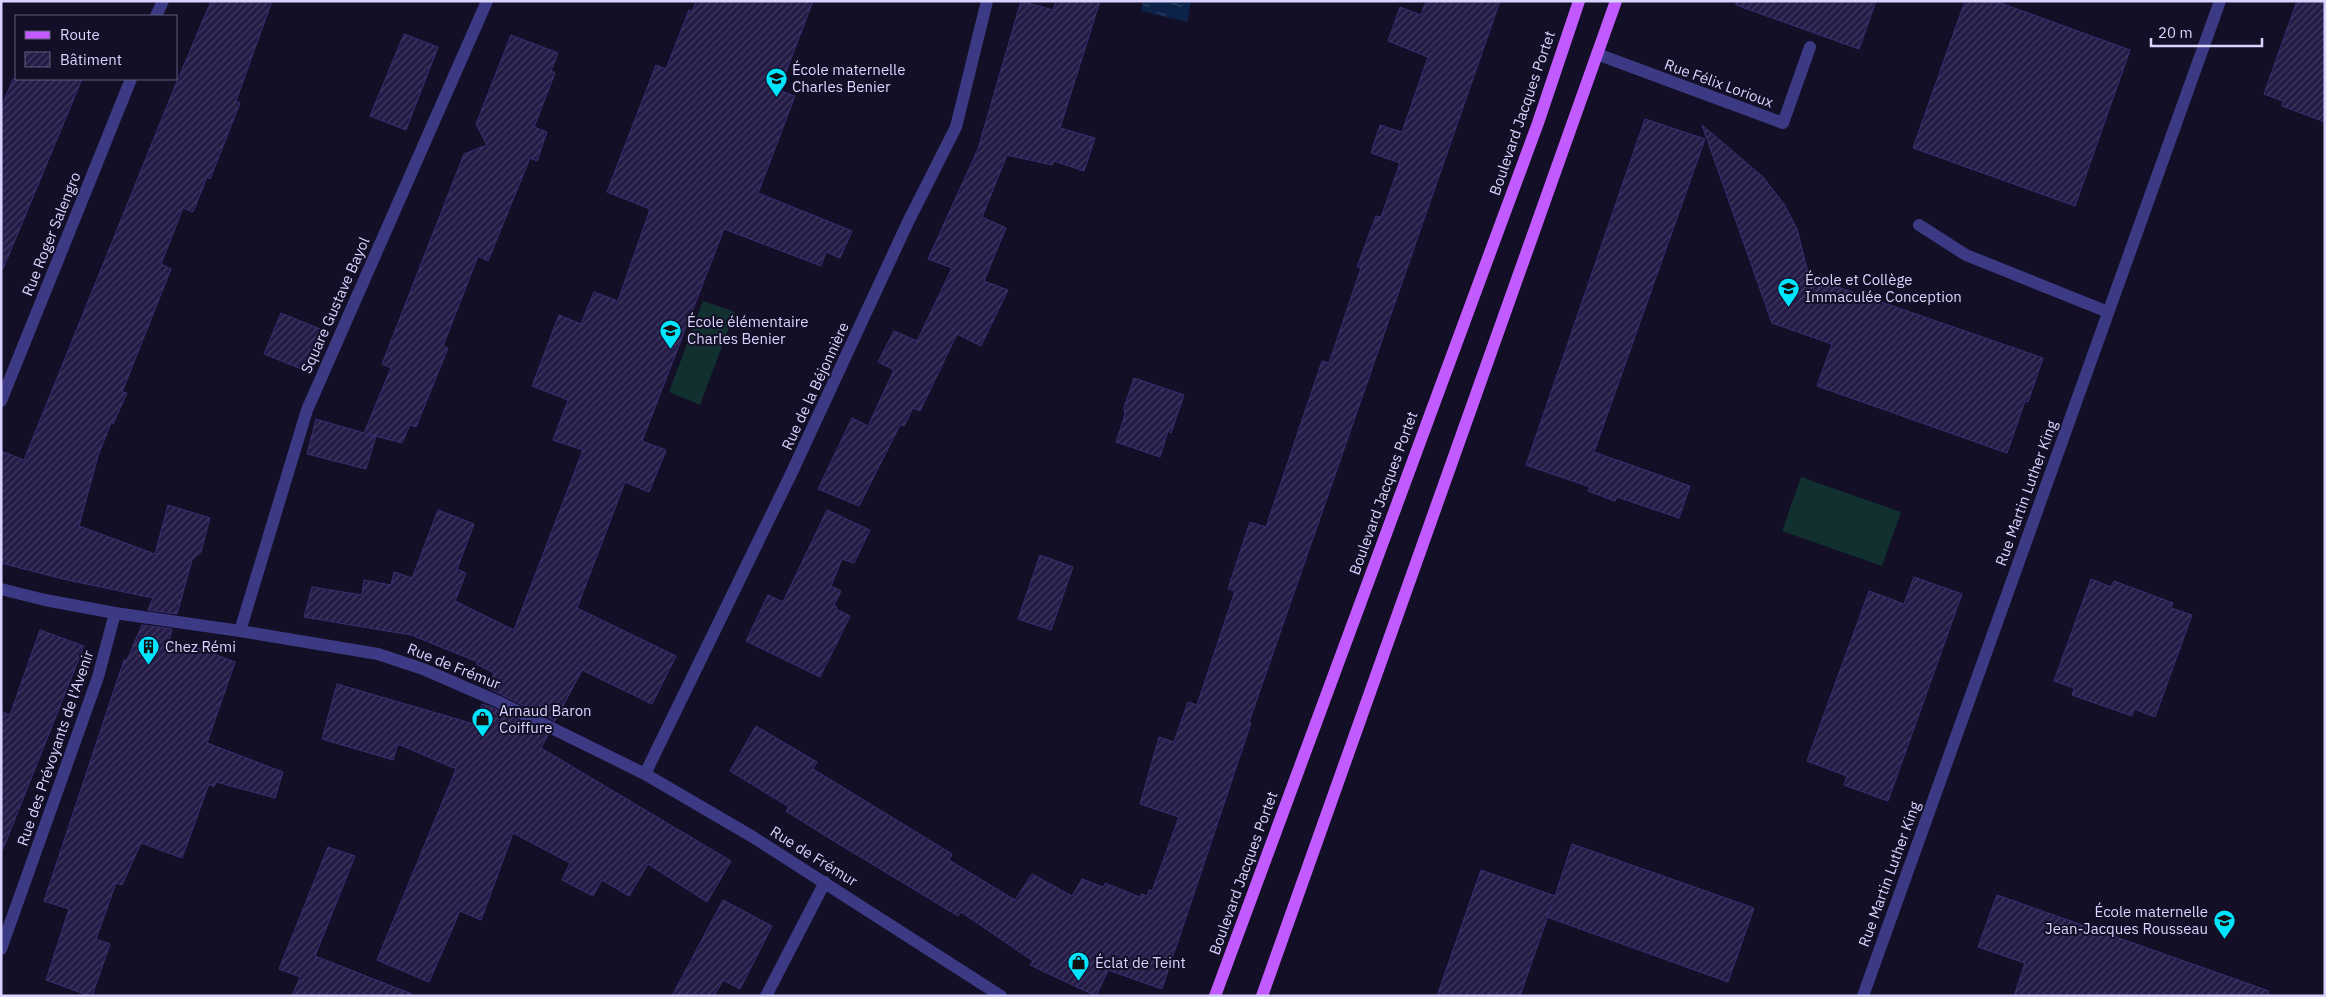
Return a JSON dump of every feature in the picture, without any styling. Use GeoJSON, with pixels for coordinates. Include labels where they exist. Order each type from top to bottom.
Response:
{"type":"FeatureCollection","features":[{"type":"Feature","properties":{"kind":"main road","name":"Boulevard Jacques Portet"},"geometry":{"type":"LineString","coordinates":[[1215,996],[1538,123],[1579,1]]}},
{"type":"Feature","properties":{"kind":"main road"},"geometry":{"type":"LineString","coordinates":[[1262,996],[1616,1]]}},
{"type":"Feature","properties":{"kind":"street"},"geometry":{"type":"LineString","coordinates":[[156,15],[162,1]]}},
{"type":"Feature","properties":{"kind":"street","name":"Square Gustave Bayol"},"geometry":{"type":"LineString","coordinates":[[240,631],[307,410],[487,1]]}},
{"type":"Feature","properties":{"kind":"street","name":"Rue de la Béjonnière"},"geometry":{"type":"LineString","coordinates":[[645,774],[792,472],[908,222],[956,127],[987,1]]}},
{"type":"Feature","properties":{"kind":"street","name":"Rue Martin Luther King"},"geometry":{"type":"LineString","coordinates":[[1863,996],[2220,1]]}},
{"type":"Feature","properties":{"kind":"street","name":"Rue Félix Lorioux"},"geometry":{"type":"LineString","coordinates":[[1598,54],[1783,123],[1810,48]]}},
{"type":"Feature","properties":{"kind":"street","name":"Rue Roger Salengro"},"geometry":{"type":"LineString","coordinates":[[1,401],[131,80]]}},
{"type":"Feature","properties":{"kind":"street"},"geometry":{"type":"LineString","coordinates":[[1919,225],[1966,255],[2108,312]]}},
{"type":"Feature","properties":{"kind":"street","name":"Rue de Frémur"},"geometry":{"type":"LineString","coordinates":[[1,589],[45,600],[115,613],[378,654],[423,669],[499,702],[645,774],[825,882],[1001,996]]}},
{"type":"Feature","properties":{"kind":"street","name":"Rue des Prévoyants de l'Avenir"},"geometry":{"type":"LineString","coordinates":[[1,949],[98,677],[115,613]]}},
{"type":"Feature","properties":{"kind":"street"},"geometry":{"type":"LineString","coordinates":[[766,996],[825,882]]}},
{"type":"Feature","properties":{"kind":"green space"},"geometry":{"type":"Polygon","coordinates":[[[703,301],[735,312],[700,405],[669,392],[703,301]]]}},
{"type":"Feature","properties":{"kind":"green space"},"geometry":{"type":"Polygon","coordinates":[[[1801,477],[1901,512],[1882,566],[1782,531],[1801,477]]]}},
{"type":"Feature","properties":{"kind":"water"},"geometry":{"type":"Polygon","coordinates":[[[1143,1],[1191,1],[1187,22],[1141,11],[1143,1]]]}},
{"type":"Feature","properties":{"kind":"building"},"geometry":{"type":"Polygon","coordinates":[[[211,1],[272,1],[236,101],[240,103],[210,179],[207,177],[193,212],[183,208],[161,264],[171,269],[122,392],[127,393],[113,424],[111,423],[98,456],[79,526],[155,554],[168,505],[210,518],[201,552],[192,560],[177,614],[148,610],[153,598],[63,579],[1,563],[1,451],[24,460],[211,1]]]}},
{"type":"Feature","properties":{"kind":"building"},"geometry":{"type":"Polygon","coordinates":[[[696,1],[813,1],[779,90],[795,96],[758,193],[852,231],[840,258],[826,252],[821,266],[724,229],[642,441],[666,450],[649,492],[625,482],[577,608],[676,656],[652,704],[582,670],[555,721],[488,688],[494,673],[476,664],[478,662],[411,635],[304,617],[312,587],[362,595],[364,580],[391,585],[394,572],[412,578],[438,510],[474,524],[457,569],[466,573],[455,601],[514,630],[583,450],[553,440],[568,400],[532,386],[559,315],[581,324],[594,292],[618,301],[650,209],[607,192],[656,65],[666,69],[689,10],[692,12],[696,1]]]}},
{"type":"Feature","properties":{"kind":"building"},"geometry":{"type":"Polygon","coordinates":[[[1021,1],[1053,10],[1056,1],[1100,1],[1060,128],[1095,138],[1084,171],[1054,161],[1052,165],[1007,155],[982,217],[1006,228],[984,281],[1008,290],[981,346],[957,334],[920,411],[913,408],[904,426],[900,425],[859,506],[818,489],[852,418],[868,426],[894,370],[878,362],[894,331],[917,341],[952,268],[928,259],[978,149],[1021,1]]]}},
{"type":"Feature","properties":{"kind":"building"},"geometry":{"type":"Polygon","coordinates":[[[1426,1],[1500,1],[1249,722],[1251,723],[1162,989],[1108,970],[1096,996],[1030,965],[1033,961],[961,912],[958,916],[829,838],[786,811],[789,807],[730,771],[756,726],[817,762],[813,769],[952,854],[949,860],[1015,900],[1032,874],[1072,896],[1082,879],[1103,887],[1105,883],[1140,897],[1141,894],[1147,896],[1149,890],[1152,891],[1179,817],[1140,804],[1159,737],[1174,742],[1188,702],[1197,705],[1235,591],[1228,589],[1250,522],[1266,527],[1322,361],[1329,363],[1361,268],[1357,267],[1376,216],[1381,217],[1400,163],[1371,153],[1380,125],[1402,132],[1428,57],[1388,41],[1400,7],[1421,15],[1426,1]]]}},
{"type":"Feature","properties":{"kind":"building"},"geometry":{"type":"Polygon","coordinates":[[[1736,1],[1876,1],[1859,49],[1736,5],[1736,1]]]}},
{"type":"Feature","properties":{"kind":"building"},"geometry":{"type":"Polygon","coordinates":[[[1965,1],[1995,1],[2130,50],[2075,206],[1913,148],[1965,1]]]}},
{"type":"Feature","properties":{"kind":"building"},"geometry":{"type":"Polygon","coordinates":[[[2297,1],[2325,1],[2325,122],[2282,106],[2283,101],[2264,94],[2297,1]]]}},
{"type":"Feature","properties":{"kind":"building"},"geometry":{"type":"Polygon","coordinates":[[[404,34],[438,47],[406,130],[370,116],[404,34]]]}},
{"type":"Feature","properties":{"kind":"building"},"geometry":{"type":"Polygon","coordinates":[[[511,35],[558,53],[551,71],[555,73],[534,127],[547,132],[537,161],[530,158],[488,261],[478,256],[443,346],[448,348],[416,427],[410,425],[402,443],[376,436],[366,469],[307,454],[316,419],[364,433],[391,368],[382,364],[464,154],[487,145],[476,124],[511,35]]]}},
{"type":"Feature","properties":{"kind":"building"},"geometry":{"type":"Polygon","coordinates":[[[13,79],[82,80],[3,269],[1,108],[13,79]]]}},
{"type":"Feature","properties":{"kind":"building"},"geometry":{"type":"Polygon","coordinates":[[[1645,119],[1705,139],[1594,452],[1690,486],[1679,518],[1617,497],[1615,501],[1588,491],[1590,487],[1526,465],[1645,119]]]}},
{"type":"Feature","properties":{"kind":"building"},"geometry":{"type":"Polygon","coordinates":[[[1702,125],[1763,177],[1784,204],[1797,229],[1809,277],[2043,358],[2028,402],[2025,401],[2007,453],[1817,386],[1832,344],[1772,323],[1702,125]]]}},
{"type":"Feature","properties":{"kind":"building"},"geometry":{"type":"Polygon","coordinates":[[[281,313],[325,331],[309,372],[264,354],[281,313]]]}},
{"type":"Feature","properties":{"kind":"building"},"geometry":{"type":"Polygon","coordinates":[[[1134,378],[1184,395],[1171,433],[1168,431],[1160,457],[1116,442],[1125,415],[1124,408],[1134,378]]]}},
{"type":"Feature","properties":{"kind":"building"},"geometry":{"type":"Polygon","coordinates":[[[827,510],[870,530],[854,563],[842,559],[831,586],[841,591],[834,605],[837,607],[836,609],[850,616],[820,677],[746,641],[768,595],[783,602],[827,510]]]}},
{"type":"Feature","properties":{"kind":"building"},"geometry":{"type":"Polygon","coordinates":[[[1040,555],[1073,567],[1051,630],[1018,619],[1040,555]]]}},
{"type":"Feature","properties":{"kind":"building"},"geometry":{"type":"Polygon","coordinates":[[[1914,577],[1962,594],[1888,801],[1844,785],[1847,776],[1807,761],[1869,591],[1904,604],[1914,577]]]}},
{"type":"Feature","properties":{"kind":"building"},"geometry":{"type":"Polygon","coordinates":[[[2091,579],[2111,587],[2114,581],[2173,603],[2171,608],[2192,615],[2155,717],[2134,709],[2132,716],[2072,695],[2074,688],[2054,681],[2091,579]]]}},
{"type":"Feature","properties":{"kind":"building"},"geometry":{"type":"Polygon","coordinates":[[[142,625],[172,629],[168,646],[198,648],[235,662],[207,743],[283,772],[275,798],[216,782],[214,787],[209,784],[182,858],[141,843],[122,885],[116,883],[96,939],[110,944],[92,996],[90,996],[46,980],[69,909],[44,901],[124,660],[127,660],[142,625]]]}},
{"type":"Feature","properties":{"kind":"building"},"geometry":{"type":"Polygon","coordinates":[[[40,630],[84,646],[3,849],[1,849],[1,711],[10,715],[40,630]]]}},
{"type":"Feature","properties":{"kind":"building"},"geometry":{"type":"Polygon","coordinates":[[[337,684],[474,724],[482,704],[496,709],[548,735],[541,748],[731,861],[707,902],[648,864],[629,896],[602,880],[593,896],[562,880],[570,863],[513,833],[481,920],[460,911],[429,982],[377,960],[456,769],[398,744],[393,760],[322,739],[337,684]]]}},
{"type":"Feature","properties":{"kind":"building"},"geometry":{"type":"Polygon","coordinates":[[[1572,844],[1754,908],[1728,982],[1547,917],[1520,996],[1437,996],[1481,870],[1555,896],[1572,844]]]}},
{"type":"Feature","properties":{"kind":"building"},"geometry":{"type":"Polygon","coordinates":[[[328,847],[355,856],[315,956],[412,994],[411,996],[292,996],[300,977],[279,969],[328,847]]]}},
{"type":"Feature","properties":{"kind":"building"},"geometry":{"type":"Polygon","coordinates":[[[1997,895],[2269,991],[2268,996],[2014,996],[2025,963],[1978,947],[1997,895]]]}},
{"type":"Feature","properties":{"kind":"building"},"geometry":{"type":"Polygon","coordinates":[[[723,900],[772,926],[740,989],[723,980],[714,996],[672,996],[723,900]]]}},
{"type":"Feature","properties":{"kind":"place","name":"École maternelle Charles Benier"},"geometry":{"type":"Point","coordinates":[776,97]}},
{"type":"Feature","properties":{"kind":"place","name":"École et Collège Immaculée Conception"},"geometry":{"type":"Point","coordinates":[1789,307]}},
{"type":"Feature","properties":{"kind":"place","name":"École élémentaire Charles Benier"},"geometry":{"type":"Point","coordinates":[671,349]}},
{"type":"Feature","properties":{"kind":"place","name":"Chez Rémi"},"geometry":{"type":"Point","coordinates":[149,665]}},
{"type":"Feature","properties":{"kind":"place","name":"Arnaud Baron Coiffure"},"geometry":{"type":"Point","coordinates":[483,738]}},
{"type":"Feature","properties":{"kind":"place","name":"École maternelle Jean-Jacques Rousseau"},"geometry":{"type":"Point","coordinates":[2224,939]}},
{"type":"Feature","properties":{"kind":"place","name":"Éclat de Teint"},"geometry":{"type":"Point","coordinates":[1079,981]}}]}
